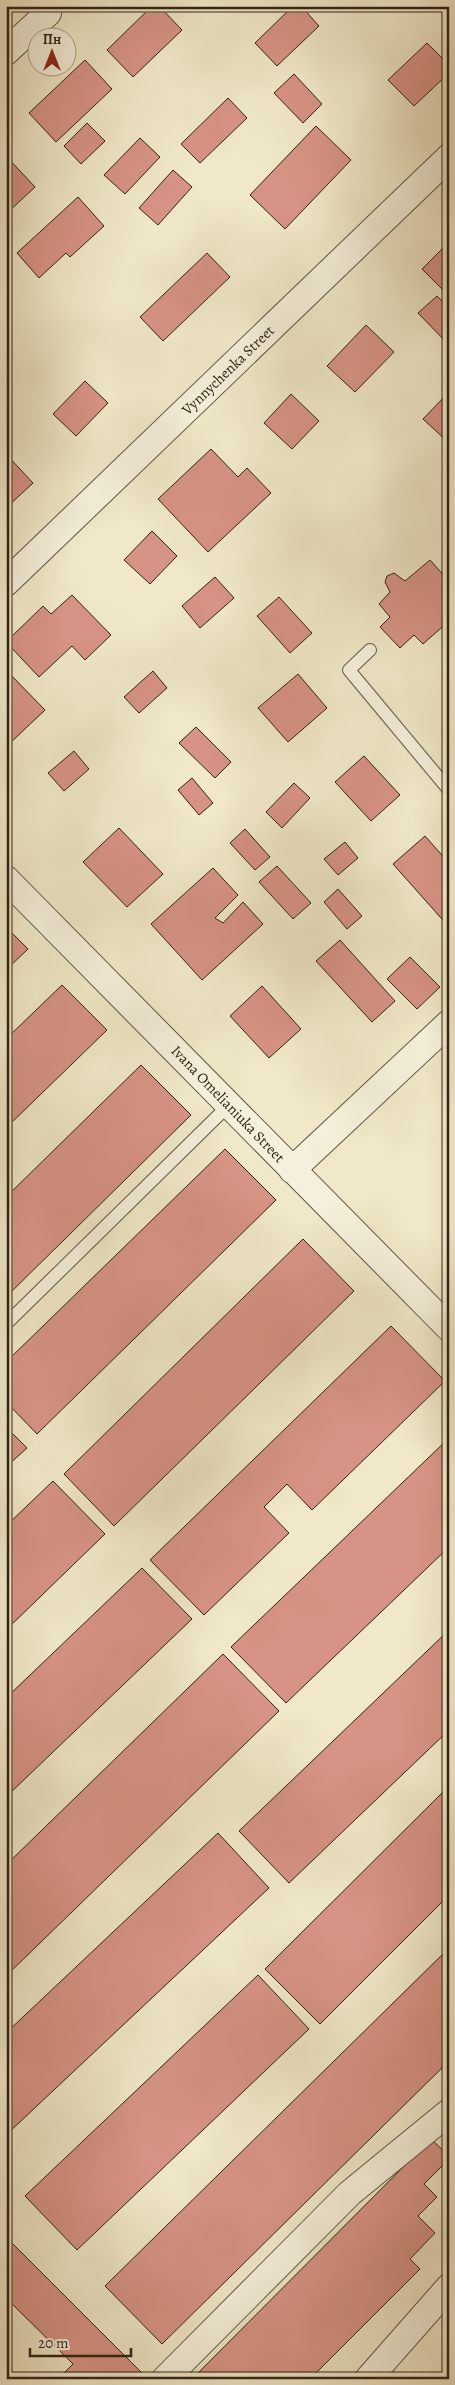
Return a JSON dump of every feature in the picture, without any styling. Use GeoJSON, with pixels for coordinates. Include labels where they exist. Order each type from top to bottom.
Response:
{"type":"FeatureCollection","features":[{"type":"Feature","properties":{"kind":"street"},"geometry":{"type":"LineString","coordinates":[[6,52],[48,13]]}},
{"type":"Feature","properties":{"kind":"street","name":"Vynnychenka Street"},"geometry":{"type":"LineString","coordinates":[[6,583],[449,157]]}},
{"type":"Feature","properties":{"kind":"street","name":"Ivana Omelianiuka Street"},"geometry":{"type":"LineString","coordinates":[[6,879],[449,1328]]}},
{"type":"Feature","properties":{"kind":"street"},"geometry":{"type":"LineString","coordinates":[[292,1170],[449,1024]]}},
{"type":"Feature","properties":{"kind":"street"},"geometry":{"type":"LineString","coordinates":[[171,2377],[350,2193],[449,2112]]}},
{"type":"Feature","properties":{"kind":"street"},"geometry":{"type":"LineString","coordinates":[[368,2379],[449,2287]]}},
{"type":"Feature","properties":{"kind":"lane"},"geometry":{"type":"LineString","coordinates":[[370,650],[349,670],[449,790]]}},
{"type":"Feature","properties":{"kind":"lane"},"geometry":{"type":"LineString","coordinates":[[6,1324],[229,1104]]}},
{"type":"Feature","properties":{"kind":"building"},"geometry":{"type":"Polygon","coordinates":[[[152,6],[159,6],[182,30],[133,77],[107,50],[152,6]]]}},
{"type":"Feature","properties":{"kind":"building"},"geometry":{"type":"Polygon","coordinates":[[[293,6],[301,6],[319,26],[277,66],[255,43],[293,6]]]}},
{"type":"Feature","properties":{"kind":"building"},"geometry":{"type":"Polygon","coordinates":[[[427,43],[449,65],[449,73],[414,106],[388,80],[427,43]]]}},
{"type":"Feature","properties":{"kind":"building"},"geometry":{"type":"Polygon","coordinates":[[[85,60],[112,89],[56,142],[29,113],[66,78],[78,78],[78,67],[85,60]]]}},
{"type":"Feature","properties":{"kind":"building"},"geometry":{"type":"Polygon","coordinates":[[[294,74],[322,104],[303,123],[274,93],[294,74]]]}},
{"type":"Feature","properties":{"kind":"building"},"geometry":{"type":"Polygon","coordinates":[[[228,98],[247,118],[200,163],[181,144],[228,98]]]}},
{"type":"Feature","properties":{"kind":"building"},"geometry":{"type":"Polygon","coordinates":[[[87,123],[105,141],[81,164],[64,146],[87,123]]]}},
{"type":"Feature","properties":{"kind":"building"},"geometry":{"type":"Polygon","coordinates":[[[316,126],[351,160],[285,229],[250,195],[316,126]]]}},
{"type":"Feature","properties":{"kind":"building"},"geometry":{"type":"Polygon","coordinates":[[[140,138],[160,157],[125,194],[104,175],[140,138]]]}},
{"type":"Feature","properties":{"kind":"building"},"geometry":{"type":"Polygon","coordinates":[[[6,156],[35,187],[6,214],[6,156]]]}},
{"type":"Feature","properties":{"kind":"building"},"geometry":{"type":"Polygon","coordinates":[[[173,170],[192,187],[158,225],[139,208],[173,170]]]}},
{"type":"Feature","properties":{"kind":"building"},"geometry":{"type":"Polygon","coordinates":[[[78,197],[104,226],[70,257],[66,253],[39,278],[17,253],[78,197]]]}},
{"type":"Feature","properties":{"kind":"building"},"geometry":{"type":"Polygon","coordinates":[[[449,242],[449,296],[422,269],[449,242]]]}},
{"type":"Feature","properties":{"kind":"building"},"geometry":{"type":"Polygon","coordinates":[[[207,253],[230,277],[163,341],[140,317],[207,253]]]}},
{"type":"Feature","properties":{"kind":"building"},"geometry":{"type":"Polygon","coordinates":[[[437,296],[449,308],[449,345],[418,313],[437,296]]]}},
{"type":"Feature","properties":{"kind":"building"},"geometry":{"type":"Polygon","coordinates":[[[366,325],[394,352],[355,392],[327,366],[366,325]]]}},
{"type":"Feature","properties":{"kind":"building"},"geometry":{"type":"Polygon","coordinates":[[[85,381],[108,403],[76,436],[53,414],[85,381]]]}},
{"type":"Feature","properties":{"kind":"building"},"geometry":{"type":"Polygon","coordinates":[[[449,392],[449,443],[423,419],[449,392]]]}},
{"type":"Feature","properties":{"kind":"building"},"geometry":{"type":"Polygon","coordinates":[[[291,394],[319,421],[292,449],[264,423],[291,394]]]}},
{"type":"Feature","properties":{"kind":"building"},"geometry":{"type":"Polygon","coordinates":[[[211,449],[238,477],[247,468],[271,493],[208,552],[158,499],[211,449]]]}},
{"type":"Feature","properties":{"kind":"building"},"geometry":{"type":"Polygon","coordinates":[[[6,454],[33,483],[6,508],[6,454]]]}},
{"type":"Feature","properties":{"kind":"building"},"geometry":{"type":"Polygon","coordinates":[[[152,531],[177,556],[150,584],[124,560],[152,531]]]}},
{"type":"Feature","properties":{"kind":"building"},"geometry":{"type":"Polygon","coordinates":[[[430,560],[449,581],[449,621],[423,644],[414,635],[400,648],[380,627],[390,617],[379,604],[390,592],[385,582],[387,576],[394,573],[405,581],[430,560]]]}},
{"type":"Feature","properties":{"kind":"building"},"geometry":{"type":"Polygon","coordinates":[[[215,577],[234,598],[200,628],[182,606],[215,577]]]}},
{"type":"Feature","properties":{"kind":"building"},"geometry":{"type":"Polygon","coordinates":[[[72,595],[111,635],[85,660],[72,646],[39,677],[6,642],[43,606],[51,614],[72,595]]]}},
{"type":"Feature","properties":{"kind":"building"},"geometry":{"type":"Polygon","coordinates":[[[279,597],[312,633],[290,653],[257,616],[279,597]]]}},
{"type":"Feature","properties":{"kind":"building"},"geometry":{"type":"Polygon","coordinates":[[[6,670],[45,710],[7,746],[6,746],[6,670]]]}},
{"type":"Feature","properties":{"kind":"building"},"geometry":{"type":"Polygon","coordinates":[[[153,671],[167,688],[139,713],[124,697],[153,671]]]}},
{"type":"Feature","properties":{"kind":"building"},"geometry":{"type":"Polygon","coordinates":[[[298,674],[327,708],[288,742],[258,708],[298,674]]]}},
{"type":"Feature","properties":{"kind":"building"},"geometry":{"type":"Polygon","coordinates":[[[196,727],[231,762],[215,778],[179,743],[196,727]]]}},
{"type":"Feature","properties":{"kind":"building"},"geometry":{"type":"Polygon","coordinates":[[[74,751],[89,769],[64,791],[48,773],[74,751]]]}},
{"type":"Feature","properties":{"kind":"building"},"geometry":{"type":"Polygon","coordinates":[[[364,756],[400,795],[371,821],[335,782],[364,756]]]}},
{"type":"Feature","properties":{"kind":"building"},"geometry":{"type":"Polygon","coordinates":[[[192,778],[213,803],[199,815],[178,790],[192,778]]]}},
{"type":"Feature","properties":{"kind":"building"},"geometry":{"type":"Polygon","coordinates":[[[294,783],[310,798],[282,828],[266,812],[294,783]]]}},
{"type":"Feature","properties":{"kind":"building"},"geometry":{"type":"Polygon","coordinates":[[[119,828],[163,874],[127,907],[83,862],[119,828]]]}},
{"type":"Feature","properties":{"kind":"building"},"geometry":{"type":"Polygon","coordinates":[[[245,829],[270,857],[255,870],[230,843],[245,829]]]}},
{"type":"Feature","properties":{"kind":"building"},"geometry":{"type":"Polygon","coordinates":[[[425,836],[449,863],[449,927],[393,864],[425,836]]]}},
{"type":"Feature","properties":{"kind":"building"},"geometry":{"type":"Polygon","coordinates":[[[345,842],[358,858],[338,875],[324,859],[345,842]]]}},
{"type":"Feature","properties":{"kind":"building"},"geometry":{"type":"Polygon","coordinates":[[[277,866],[311,903],[293,919],[259,882],[277,866]]]}},
{"type":"Feature","properties":{"kind":"building"},"geometry":{"type":"Polygon","coordinates":[[[213,868],[238,895],[215,918],[223,923],[243,902],[263,924],[202,980],[151,924],[213,868]]]}},
{"type":"Feature","properties":{"kind":"building"},"geometry":{"type":"Polygon","coordinates":[[[338,889],[362,916],[347,929],[324,902],[338,889]]]}},
{"type":"Feature","properties":{"kind":"building"},"geometry":{"type":"Polygon","coordinates":[[[6,927],[28,949],[6,970],[6,927]]]}},
{"type":"Feature","properties":{"kind":"building"},"geometry":{"type":"Polygon","coordinates":[[[340,940],[395,1001],[372,1022],[316,961],[340,940]]]}},
{"type":"Feature","properties":{"kind":"building"},"geometry":{"type":"Polygon","coordinates":[[[410,957],[440,987],[417,1009],[387,979],[410,957]]]}},
{"type":"Feature","properties":{"kind":"building"},"geometry":{"type":"Polygon","coordinates":[[[62,985],[107,1030],[6,1128],[6,1039],[62,985]]]}},
{"type":"Feature","properties":{"kind":"building"},"geometry":{"type":"Polygon","coordinates":[[[262,986],[301,1029],[269,1058],[230,1016],[262,986]]]}},
{"type":"Feature","properties":{"kind":"building"},"geometry":{"type":"Polygon","coordinates":[[[141,1065],[191,1115],[6,1297],[6,1197],[141,1065]]]}},
{"type":"Feature","properties":{"kind":"building"},"geometry":{"type":"Polygon","coordinates":[[[225,1149],[276,1200],[37,1434],[6,1402],[6,1362],[225,1149]]]}},
{"type":"Feature","properties":{"kind":"building"},"geometry":{"type":"Polygon","coordinates":[[[303,1239],[354,1291],[114,1526],[64,1474],[303,1239]]]}},
{"type":"Feature","properties":{"kind":"building"},"geometry":{"type":"Polygon","coordinates":[[[391,1326],[445,1381],[312,1510],[287,1484],[264,1507],[289,1533],[204,1615],[150,1560],[391,1326]]]}},
{"type":"Feature","properties":{"kind":"building"},"geometry":{"type":"Polygon","coordinates":[[[6,1427],[27,1448],[6,1467],[6,1427]]]}},
{"type":"Feature","properties":{"kind":"building"},"geometry":{"type":"Polygon","coordinates":[[[449,1438],[449,1547],[286,1703],[231,1647],[449,1438]]]}},
{"type":"Feature","properties":{"kind":"building"},"geometry":{"type":"Polygon","coordinates":[[[53,1481],[105,1534],[6,1630],[6,1526],[53,1481]]]}},
{"type":"Feature","properties":{"kind":"building"},"geometry":{"type":"Polygon","coordinates":[[[142,1568],[192,1619],[6,1797],[6,1698],[142,1568]]]}},
{"type":"Feature","properties":{"kind":"building"},"geometry":{"type":"Polygon","coordinates":[[[449,1630],[449,1730],[289,1883],[239,1831],[449,1630]]]}},
{"type":"Feature","properties":{"kind":"building"},"geometry":{"type":"Polygon","coordinates":[[[223,1654],[279,1711],[6,1976],[6,1865],[223,1654]]]}},
{"type":"Feature","properties":{"kind":"building"},"geometry":{"type":"Polygon","coordinates":[[[449,1786],[449,1895],[320,2024],[265,1969],[449,1786]]]}},
{"type":"Feature","properties":{"kind":"building"},"geometry":{"type":"Polygon","coordinates":[[[218,1833],[269,1888],[6,2135],[6,2033],[218,1833]]]}},
{"type":"Feature","properties":{"kind":"building"},"geometry":{"type":"Polygon","coordinates":[[[449,1948],[449,2061],[162,2344],[105,2286],[449,1948]]]}},
{"type":"Feature","properties":{"kind":"building"},"geometry":{"type":"Polygon","coordinates":[[[258,1975],[309,2029],[77,2250],[25,2196],[258,1975]]]}},
{"type":"Feature","properties":{"kind":"building"},"geometry":{"type":"Polygon","coordinates":[[[431,2139],[449,2156],[449,2159],[424,2184],[437,2197],[418,2216],[435,2233],[410,2259],[420,2269],[310,2379],[192,2379],[431,2139]]]}},
{"type":"Feature","properties":{"kind":"building"},"geometry":{"type":"Polygon","coordinates":[[[6,2237],[144,2375],[139,2379],[58,2379],[73,2364],[6,2298],[6,2237]]]}}]}
